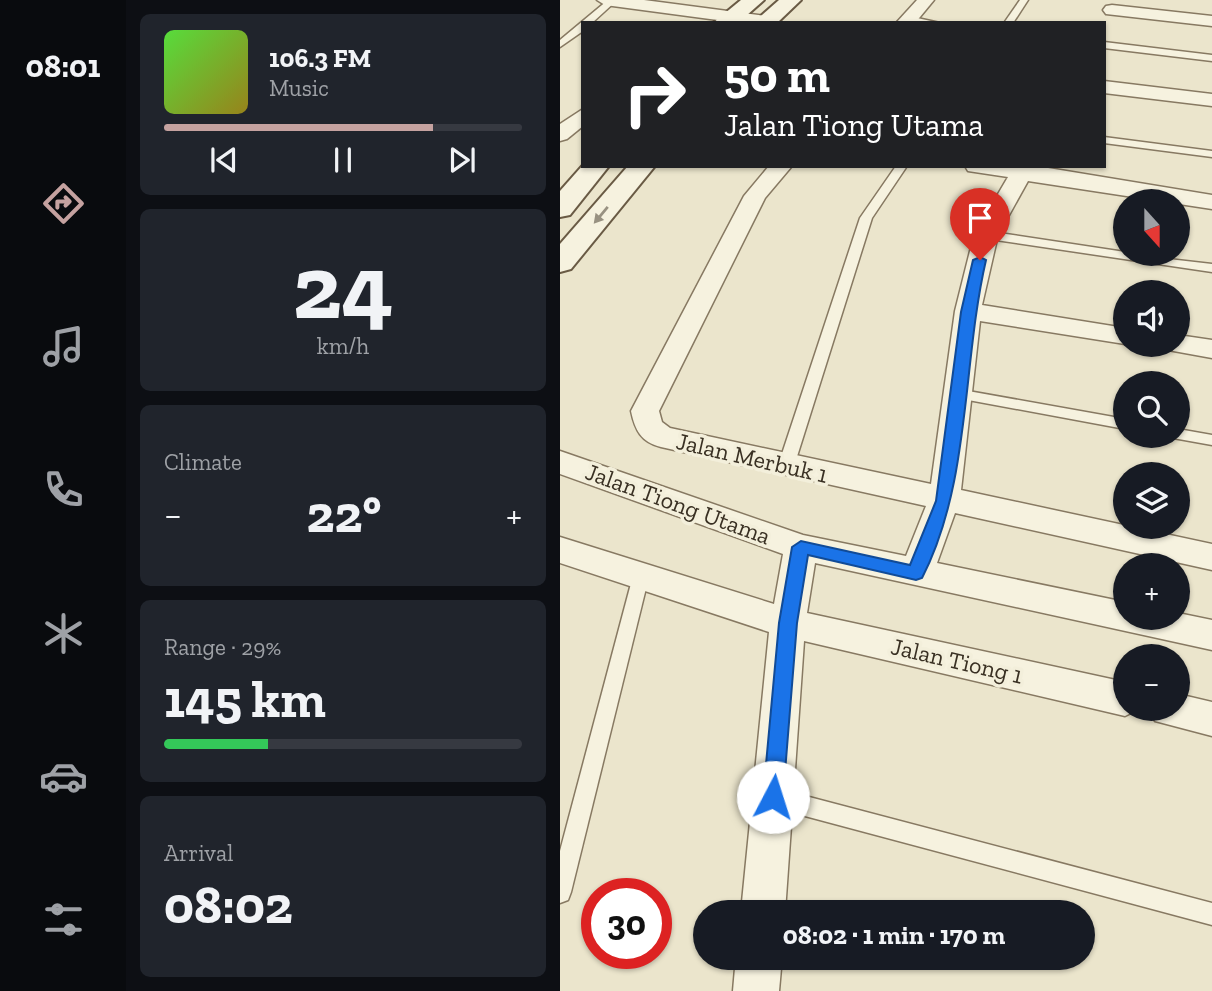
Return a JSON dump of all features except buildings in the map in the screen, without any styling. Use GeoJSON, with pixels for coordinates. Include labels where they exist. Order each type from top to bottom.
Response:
{"type":"FeatureCollection","features":[{"type":"Feature","properties":{"kind":"main road"},"geometry":{"type":"LineString","coordinates":[[729,19],[754,0]]}},
{"type":"Feature","properties":{"kind":"main road"},"geometry":{"type":"LineString","coordinates":[[766,21],[791,0]]}},
{"type":"Feature","properties":{"kind":"main road"},"geometry":{"type":"LineString","coordinates":[[560,209],[594,168]]}},
{"type":"Feature","properties":{"kind":"main road"},"geometry":{"type":"LineString","coordinates":[[560,263],[640,168]]}},
{"type":"Feature","properties":{"kind":"street"},"geometry":{"type":"LineString","coordinates":[[605,0],[696,10],[729,19],[753,21]]}},
{"type":"Feature","properties":{"kind":"street"},"geometry":{"type":"LineString","coordinates":[[907,21],[926,0]]}},
{"type":"Feature","properties":{"kind":"street"},"geometry":{"type":"LineString","coordinates":[[684,21],[696,10]]}},
{"type":"Feature","properties":{"kind":"street"},"geometry":{"type":"LineString","coordinates":[[1112,11],[1212,20]]}},
{"type":"Feature","properties":{"kind":"street"},"geometry":{"type":"LineString","coordinates":[[1106,86],[1212,100]]}},
{"type":"Feature","properties":{"kind":"street"},"geometry":{"type":"LineString","coordinates":[[560,135],[581,116]]}},
{"type":"Feature","properties":{"kind":"street","name":"Jalan Merbuk 1"},"geometry":{"type":"LineString","coordinates":[[779,168],[755,196],[645,411],[649,427],[661,436],[786,467],[1212,557]]}},
{"type":"Feature","properties":{"kind":"street"},"geometry":{"type":"LineString","coordinates":[[1000,168],[1212,202]]}},
{"type":"Feature","properties":{"kind":"street"},"geometry":{"type":"LineString","coordinates":[[916,573],[944,501],[968,312],[986,235],[1023,170]]}},
{"type":"Feature","properties":{"kind":"street"},"geometry":{"type":"LineString","coordinates":[[968,312],[1113,333]]}},
{"type":"Feature","properties":{"kind":"street"},"geometry":{"type":"LineString","coordinates":[[1190,346],[1212,349]]}},
{"type":"Feature","properties":{"kind":"street","name":"Jalan Tiong Utama"},"geometry":{"type":"LineString","coordinates":[[560,462],[801,547],[1113,614]]}},
{"type":"Feature","properties":{"kind":"street"},"geometry":{"type":"LineString","coordinates":[[764,900],[788,623],[801,547]]}},
{"type":"Feature","properties":{"kind":"street","name":"Jalan Tiong 1"},"geometry":{"type":"LineString","coordinates":[[560,550],[788,623],[1113,696]]}},
{"type":"Feature","properties":{"kind":"street","name":"Jalan Tiong Utama"},"geometry":{"type":"LineString","coordinates":[[1188,630],[1212,635]]}},
{"type":"Feature","properties":{"kind":"street"},"geometry":{"type":"LineString","coordinates":[[1190,714],[1212,719]]}},
{"type":"Feature","properties":{"kind":"street"},"geometry":{"type":"LineString","coordinates":[[756,991],[758,970]]}},
{"type":"Feature","properties":{"kind":"lane"},"geometry":{"type":"LineString","coordinates":[[1009,21],[1024,0]]}},
{"type":"Feature","properties":{"kind":"lane"},"geometry":{"type":"LineString","coordinates":[[588,21],[612,1]]}},
{"type":"Feature","properties":{"kind":"lane"},"geometry":{"type":"LineString","coordinates":[[560,44],[581,26]]}},
{"type":"Feature","properties":{"kind":"lane"},"geometry":{"type":"LineString","coordinates":[[1106,46],[1212,58]]}},
{"type":"Feature","properties":{"kind":"lane"},"geometry":{"type":"LineString","coordinates":[[1106,140],[1212,154]]}},
{"type":"Feature","properties":{"kind":"lane"},"geometry":{"type":"LineString","coordinates":[[786,467],[866,218],[901,168]]}},
{"type":"Feature","properties":{"kind":"lane"},"geometry":{"type":"LineString","coordinates":[[986,235],[1212,268]]}},
{"type":"Feature","properties":{"kind":"lane"},"geometry":{"type":"LineString","coordinates":[[957,394],[1113,422]]}},
{"type":"Feature","properties":{"kind":"lane"},"geometry":{"type":"LineString","coordinates":[[1190,436],[1212,440]]}},
{"type":"Feature","properties":{"kind":"lane"},"geometry":{"type":"LineString","coordinates":[[560,892],[641,576]]}},
{"type":"Feature","properties":{"kind":"lane"},"geometry":{"type":"LineString","coordinates":[[773,797],[1212,914]]}},
{"type":"Feature","properties":{"kind":"route"},"geometry":{"type":"LineString","coordinates":[[773,797],[788,623],[801,547],[916,573],[944,501],[968,312],[980,260]]}}]}
